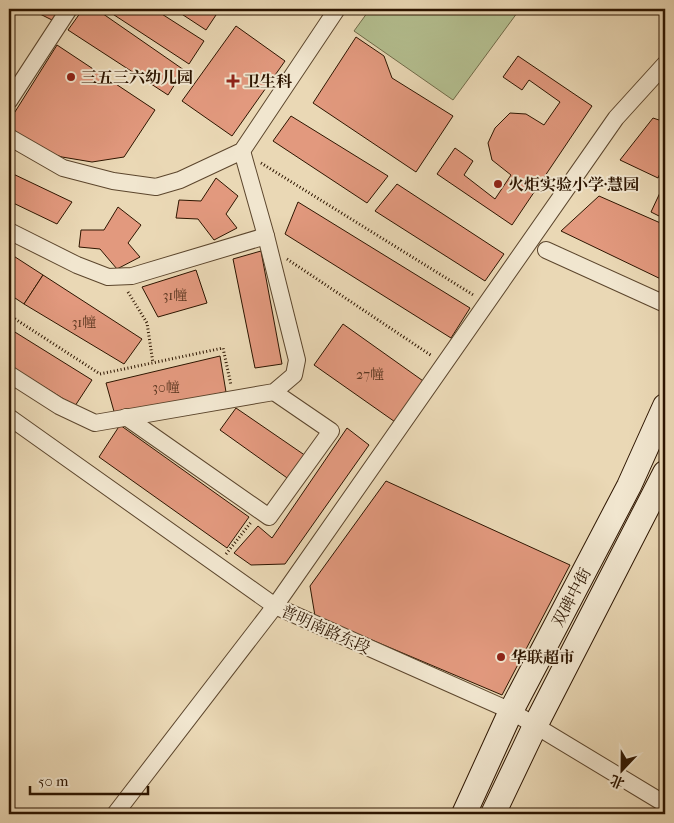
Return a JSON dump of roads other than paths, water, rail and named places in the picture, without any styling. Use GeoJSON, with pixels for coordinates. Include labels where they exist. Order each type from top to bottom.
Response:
{"type":"FeatureCollection","features":[{"type":"Feature","properties":{"kind":"main road","name":"双碑中街"},"geometry":{"type":"LineString","coordinates":[[464,814],[511,711],[629,486],[665,406]]}},
{"type":"Feature","properties":{"kind":"main road","name":"双碑中街"},"geometry":{"type":"LineString","coordinates":[[493,814],[535,726],[665,473]]}},
{"type":"Feature","properties":{"kind":"street"},"geometry":{"type":"LineString","coordinates":[[9,101],[69,9]]}},
{"type":"Feature","properties":{"kind":"street"},"geometry":{"type":"LineString","coordinates":[[9,137],[63,168],[112,181],[156,187],[180,180],[242,151],[337,9]]}},
{"type":"Feature","properties":{"kind":"street"},"geometry":{"type":"LineString","coordinates":[[115,814],[275,606],[616,118],[665,64]]}},
{"type":"Feature","properties":{"kind":"street"},"geometry":{"type":"LineString","coordinates":[[9,374],[58,406],[94,423],[274,392],[294,375],[297,360],[242,151]]}},
{"type":"Feature","properties":{"kind":"street"},"geometry":{"type":"LineString","coordinates":[[9,232],[77,266],[108,277],[132,276],[267,241]]}},
{"type":"Feature","properties":{"kind":"street"},"geometry":{"type":"LineString","coordinates":[[546,250],[665,304]]}},
{"type":"Feature","properties":{"kind":"street"},"geometry":{"type":"LineString","coordinates":[[126,417],[269,517],[331,430],[274,392]]}},
{"type":"Feature","properties":{"kind":"street","name":"普明南路东段"},"geometry":{"type":"LineString","coordinates":[[9,417],[275,606],[511,711],[665,804]]}},
{"type":"Feature","properties":{"kind":"place","name":"三五三六幼儿园"},"geometry":{"type":"Point","coordinates":[71,77]}},
{"type":"Feature","properties":{"kind":"place","name":"卫生科"},"geometry":{"type":"Point","coordinates":[233,81]}},
{"type":"Feature","properties":{"kind":"place","name":"火炬实验小学·慧园"},"geometry":{"type":"Point","coordinates":[498,184]}},
{"type":"Feature","properties":{"kind":"place","name":"华联超市"},"geometry":{"type":"Point","coordinates":[501,657]}}]}
